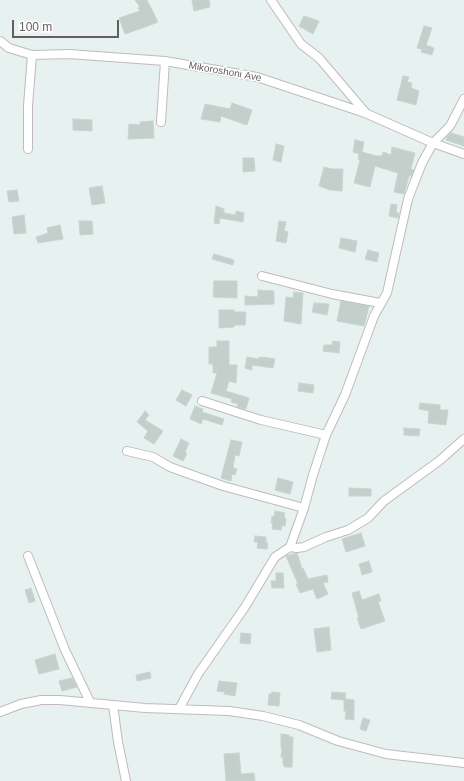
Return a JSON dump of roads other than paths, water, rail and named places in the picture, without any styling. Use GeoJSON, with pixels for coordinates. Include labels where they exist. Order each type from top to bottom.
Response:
{"type":"FeatureCollection","features":[{"type":"Feature","properties":{"kind":"street"},"geometry":{"type":"LineString","coordinates":[[271,0],[301,44],[318,58],[365,113]]}},
{"type":"Feature","properties":{"kind":"street","name":"Mikoroshoni Ave"},"geometry":{"type":"LineString","coordinates":[[0,41],[9,48],[32,55],[69,54],[165,61],[257,76],[365,113],[433,143],[464,154]]}},
{"type":"Feature","properties":{"kind":"street"},"geometry":{"type":"LineString","coordinates":[[28,149],[28,106],[32,55]]}},
{"type":"Feature","properties":{"kind":"street"},"geometry":{"type":"LineString","coordinates":[[161,122],[165,61]]}},
{"type":"Feature","properties":{"kind":"street"},"geometry":{"type":"LineString","coordinates":[[179,710],[198,674],[245,607],[275,557],[290,547],[304,508],[326,436],[345,396],[380,303],[387,293],[408,199],[422,163],[433,143],[450,126],[464,99]]}},
{"type":"Feature","properties":{"kind":"street"},"geometry":{"type":"LineString","coordinates":[[262,276],[332,294],[380,303]]}},
{"type":"Feature","properties":{"kind":"street"},"geometry":{"type":"LineString","coordinates":[[202,401],[261,420],[326,436]]}},
{"type":"Feature","properties":{"kind":"street"},"geometry":{"type":"LineString","coordinates":[[290,547],[304,547],[326,537],[348,530],[368,518],[384,501],[439,461],[464,439]]}},
{"type":"Feature","properties":{"kind":"street"},"geometry":{"type":"LineString","coordinates":[[127,451],[153,457],[170,466],[223,486],[304,508]]}},
{"type":"Feature","properties":{"kind":"street"},"geometry":{"type":"LineString","coordinates":[[28,556],[65,650],[90,702]]}},
{"type":"Feature","properties":{"kind":"street"},"geometry":{"type":"LineString","coordinates":[[0,712],[20,704],[41,700],[60,700],[145,708],[229,712],[263,716],[299,725],[338,741],[386,754],[464,763]]}},
{"type":"Feature","properties":{"kind":"street"},"geometry":{"type":"LineString","coordinates":[[113,705],[118,742],[126,781]]}}]}
